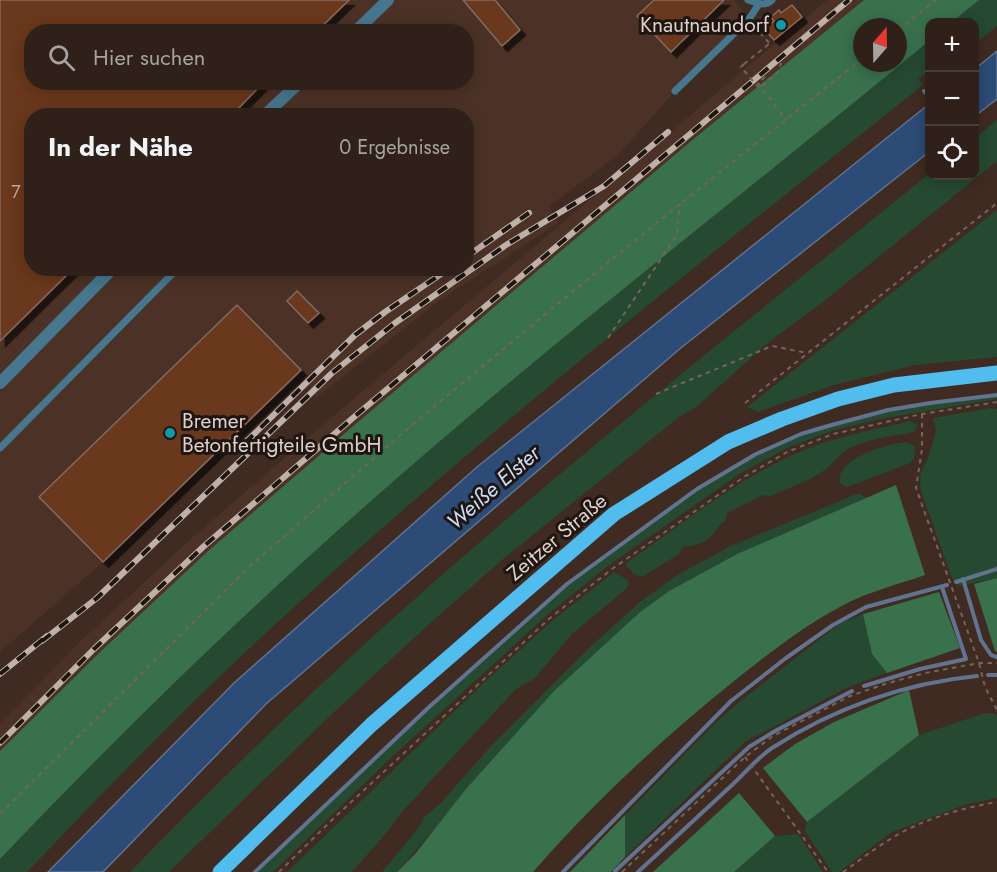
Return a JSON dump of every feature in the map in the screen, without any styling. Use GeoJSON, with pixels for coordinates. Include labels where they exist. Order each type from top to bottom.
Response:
{"type":"FeatureCollection","features":[{"type":"Feature","properties":{"kind":"main road","name":"Zeitzer Straße"},"geometry":{"type":"LineString","coordinates":[[220,872],[371,725],[614,514],[728,442],[782,419],[838,399],[894,385],[997,373]]}},
{"type":"Feature","properties":{"kind":"street"},"geometry":{"type":"LineString","coordinates":[[362,24],[388,0]]}},
{"type":"Feature","properties":{"kind":"street"},"geometry":{"type":"LineString","coordinates":[[272,108],[292,90]]}},
{"type":"Feature","properties":{"kind":"street"},"geometry":{"type":"LineString","coordinates":[[0,382],[105,276]]}},
{"type":"Feature","properties":{"kind":"lane"},"geometry":{"type":"LineString","coordinates":[[748,0],[759,4],[769,3],[772,0]]}},
{"type":"Feature","properties":{"kind":"lane"},"geometry":{"type":"LineString","coordinates":[[675,91],[749,19],[759,4]]}},
{"type":"Feature","properties":{"kind":"lane"},"geometry":{"type":"LineString","coordinates":[[0,448],[170,276]]}},
{"type":"Feature","properties":{"kind":"path"},"geometry":{"type":"LineString","coordinates":[[907,23],[936,0]]}},
{"type":"Feature","properties":{"kind":"path"},"geometry":{"type":"LineString","coordinates":[[749,19],[771,45],[741,67],[759,88],[779,71],[781,63]]}},
{"type":"Feature","properties":{"kind":"path"},"geometry":{"type":"LineString","coordinates":[[0,814],[249,567],[412,425],[680,204],[853,66]]}},
{"type":"Feature","properties":{"kind":"path"},"geometry":{"type":"LineString","coordinates":[[765,77],[758,83],[786,120]]}},
{"type":"Feature","properties":{"kind":"path"},"geometry":{"type":"LineString","coordinates":[[745,403],[997,203]]}},
{"type":"Feature","properties":{"kind":"path"},"geometry":{"type":"LineString","coordinates":[[608,338],[677,235],[680,204]]}},
{"type":"Feature","properties":{"kind":"path"},"geometry":{"type":"LineString","coordinates":[[656,394],[772,346],[807,353]]}},
{"type":"Feature","properties":{"kind":"path"},"geometry":{"type":"LineString","coordinates":[[279,872],[485,676],[550,618],[612,569],[744,477],[787,452],[840,432],[922,414],[997,402]]}},
{"type":"Feature","properties":{"kind":"path"},"geometry":{"type":"LineString","coordinates":[[922,414],[922,449],[916,488],[979,663],[985,687],[997,710]]}},
{"type":"Feature","properties":{"kind":"path"},"geometry":{"type":"LineString","coordinates":[[622,872],[746,757],[773,736],[850,696],[925,673],[979,663],[997,663]]}},
{"type":"Feature","properties":{"kind":"path"},"geometry":{"type":"LineString","coordinates":[[746,757],[828,872]]}},
{"type":"Feature","properties":{"kind":"path"},"geometry":{"type":"LineString","coordinates":[[843,872],[893,837],[921,824],[967,808],[997,802]]}},
{"type":"Feature","properties":{"kind":"shaded area"},"geometry":{"type":"Polygon","coordinates":[[[0,0],[734,0],[749,19],[675,91],[618,155],[549,206],[558,223],[436,303],[316,398],[300,370],[103,562],[0,652],[0,0]]]}},
{"type":"Feature","properties":{"kind":"shaded area"},"geometry":{"type":"Polygon","coordinates":[[[827,0],[864,0],[696,137],[499,303],[99,653],[0,751],[0,723],[84,638],[193,537],[827,0]]]}},
{"type":"Feature","properties":{"kind":"green space"},"geometry":{"type":"Polygon","coordinates":[[[864,0],[979,0],[957,18],[925,18],[925,44],[907,59],[907,18],[853,18],[853,72],[891,72],[527,368],[395,480],[193,665],[0,859],[0,751],[99,653],[207,552],[696,137],[864,0]]]}},
{"type":"Feature","properties":{"kind":"green space"},"geometry":{"type":"Polygon","coordinates":[[[979,0],[997,0],[997,26],[979,41],[979,18],[957,18],[979,0]]]}},
{"type":"Feature","properties":{"kind":"green space"},"geometry":{"type":"Polygon","coordinates":[[[925,44],[925,74],[918,79],[923,85],[574,365],[404,509],[238,659],[131,764],[27,872],[0,872],[0,859],[95,761],[193,665],[344,525],[527,368],[891,72],[907,72],[907,59],[925,44]]]}},
{"type":"Feature","properties":{"kind":"green space"},"geometry":{"type":"Polygon","coordinates":[[[997,120],[997,161],[979,176],[979,135],[997,120]]]}},
{"type":"Feature","properties":{"kind":"green space"},"geometry":{"type":"Polygon","coordinates":[[[925,177],[925,180],[974,180],[823,302],[770,341],[695,408],[679,417],[503,559],[332,714],[169,872],[130,872],[262,740],[364,644],[529,500],[925,177]]]}},
{"type":"Feature","properties":{"kind":"green space"},"geometry":{"type":"Polygon","coordinates":[[[997,210],[997,357],[915,365],[834,385],[758,412],[747,407],[997,210]]]}},
{"type":"Feature","properties":{"kind":"green space"},"geometry":{"type":"Polygon","coordinates":[[[997,395],[997,399],[880,419],[831,431],[785,449],[741,473],[609,565],[547,615],[392,757],[273,872],[255,872],[428,708],[567,584],[697,489],[756,454],[801,434],[888,410],[997,395]]]}},
{"type":"Feature","properties":{"kind":"green space"},"geometry":{"type":"Polygon","coordinates":[[[990,408],[997,409],[997,578],[958,586],[952,578],[921,491],[921,472],[927,461],[936,430],[933,418],[990,408]]]}},
{"type":"Feature","properties":{"kind":"green space"},"geometry":{"type":"Polygon","coordinates":[[[910,421],[918,425],[914,432],[876,439],[854,446],[813,477],[771,496],[763,495],[727,513],[725,521],[708,539],[683,547],[679,554],[642,577],[634,574],[625,564],[739,484],[763,470],[812,447],[836,439],[910,421]]]}},
{"type":"Feature","properties":{"kind":"green space"},"geometry":{"type":"Polygon","coordinates":[[[905,442],[915,446],[914,458],[910,463],[847,487],[841,484],[840,475],[852,461],[886,446],[905,442]]]}},
{"type":"Feature","properties":{"kind":"green space"},"geometry":{"type":"Polygon","coordinates":[[[896,485],[925,575],[850,602],[814,622],[763,658],[684,722],[632,770],[533,872],[397,872],[415,854],[466,789],[554,691],[640,612],[669,591],[737,554],[896,485]]]}},
{"type":"Feature","properties":{"kind":"green space"},"geometry":{"type":"Polygon","coordinates":[[[859,493],[866,498],[737,554],[669,591],[640,612],[554,691],[397,872],[382,872],[417,830],[424,817],[441,803],[491,746],[591,646],[640,602],[677,575],[731,546],[859,493]]]}},
{"type":"Feature","properties":{"kind":"green space"},"geometry":{"type":"Polygon","coordinates":[[[614,572],[628,580],[629,584],[626,589],[572,634],[535,678],[515,690],[400,814],[352,872],[287,872],[488,679],[552,621],[614,572]]]}},
{"type":"Feature","properties":{"kind":"green space"},"geometry":{"type":"Polygon","coordinates":[[[997,578],[997,652],[974,584],[997,578]]]}},
{"type":"Feature","properties":{"kind":"green space"},"geometry":{"type":"Polygon","coordinates":[[[939,592],[960,648],[887,673],[872,654],[863,614],[939,592]]]}},
{"type":"Feature","properties":{"kind":"green space"},"geometry":{"type":"Polygon","coordinates":[[[863,614],[872,654],[887,673],[846,688],[745,742],[625,857],[625,815],[713,725],[839,624],[863,614]]]}},
{"type":"Feature","properties":{"kind":"green space"},"geometry":{"type":"Polygon","coordinates":[[[909,690],[919,735],[807,822],[763,768],[795,744],[834,722],[909,690]]]}},
{"type":"Feature","properties":{"kind":"green space"},"geometry":{"type":"Polygon","coordinates":[[[985,713],[997,716],[997,798],[967,804],[892,832],[839,872],[832,872],[805,831],[807,822],[919,735],[985,713]]]}},
{"type":"Feature","properties":{"kind":"green space"},"geometry":{"type":"Polygon","coordinates":[[[739,793],[775,836],[734,872],[653,872],[739,793]]]}},
{"type":"Feature","properties":{"kind":"green space"},"geometry":{"type":"Polygon","coordinates":[[[625,815],[625,857],[611,872],[570,872],[625,815]]]}},
{"type":"Feature","properties":{"kind":"green space"},"geometry":{"type":"Polygon","coordinates":[[[798,834],[823,872],[734,872],[775,836],[798,834]]]}},
{"type":"Feature","properties":{"kind":"water"},"geometry":{"type":"Polygon","coordinates":[[[997,51],[997,99],[979,113],[979,72],[979,66],[997,51]]]}},
{"type":"Feature","properties":{"kind":"water","name":"Weiße Elster"},"geometry":{"type":"Polygon","coordinates":[[[925,107],[925,155],[682,347],[266,704],[103,872],[48,872],[234,683],[477,467],[925,107]]]}},
{"type":"Feature","properties":{"kind":"building"},"geometry":{"type":"Polygon","coordinates":[[[0,0],[349,0],[324,24],[24,24],[24,90],[256,90],[239,108],[24,108],[24,276],[66,276],[0,341],[0,0]]]}},
{"type":"Feature","properties":{"kind":"building"},"geometry":{"type":"Polygon","coordinates":[[[463,0],[495,0],[520,30],[502,46],[463,0]]]}},
{"type":"Feature","properties":{"kind":"building"},"geometry":{"type":"Polygon","coordinates":[[[654,0],[724,0],[671,52],[637,16],[654,0]]]}},
{"type":"Feature","properties":{"kind":"building","name":"Knautnaundorf"},"geometry":{"type":"Polygon","coordinates":[[[792,5],[802,17],[774,40],[764,29],[774,21],[771,17],[779,10],[781,13],[792,5]]]}},
{"type":"Feature","properties":{"kind":"building"},"geometry":{"type":"Polygon","coordinates":[[[297,291],[319,313],[308,323],[287,301],[297,291]]]}},
{"type":"Feature","properties":{"kind":"building","name":"Bremer Betonfertigteile GmbH"},"geometry":{"type":"Polygon","coordinates":[[[237,305],[301,370],[103,562],[39,497],[237,305]]]}},
{"type":"Feature","properties":{"kind":"waterway"},"geometry":{"type":"LineString","coordinates":[[255,872],[428,708],[567,584],[697,489],[756,454],[801,434],[888,410],[997,395]]}},
{"type":"Feature","properties":{"kind":"waterway"},"geometry":{"type":"LineString","coordinates":[[956,582],[997,569]]}},
{"type":"Feature","properties":{"kind":"waterway"},"geometry":{"type":"LineString","coordinates":[[963,579],[981,640],[991,655],[997,657]]}},
{"type":"Feature","properties":{"kind":"waterway"},"geometry":{"type":"LineString","coordinates":[[563,872],[731,701],[786,658],[833,625],[866,607],[947,585]]}},
{"type":"Feature","properties":{"kind":"waterway"},"geometry":{"type":"LineString","coordinates":[[864,686],[920,669],[966,659],[942,587]]}},
{"type":"Feature","properties":{"kind":"waterway"},"geometry":{"type":"LineString","coordinates":[[988,675],[997,675]]}},
{"type":"Feature","properties":{"kind":"waterway"},"geometry":{"type":"LineString","coordinates":[[638,872],[761,756],[796,734],[845,709],[897,691],[950,679],[977,676]]}},
{"type":"Feature","properties":{"kind":"waterway"},"geometry":{"type":"LineString","coordinates":[[615,871],[749,747],[852,691]]}},
{"type":"Feature","properties":{"kind":"railway"},"geometry":{"type":"LineString","coordinates":[[0,743],[94,649],[203,547],[849,0]]}},
{"type":"Feature","properties":{"kind":"railway"},"geometry":{"type":"LineString","coordinates":[[474,267],[506,245],[604,186],[668,132]]}},
{"type":"Feature","properties":{"kind":"railway"},"geometry":{"type":"LineString","coordinates":[[474,251],[529,213]]}},
{"type":"Feature","properties":{"kind":"railway"},"geometry":{"type":"LineString","coordinates":[[245,443],[355,335],[438,276]]}},
{"type":"Feature","properties":{"kind":"railway"},"geometry":{"type":"LineString","coordinates":[[42,641],[97,598],[332,373],[395,323],[462,276]]}},
{"type":"Feature","properties":{"kind":"railway"},"geometry":{"type":"LineString","coordinates":[[0,674],[47,636]]}},
{"type":"Feature","properties":{"kind":"place","name":"Knautnaundorf"},"geometry":{"type":"Point","coordinates":[781,25]}},
{"type":"Feature","properties":{"kind":"place","name":"Bremer Betonfertigteile GmbH"},"geometry":{"type":"Point","coordinates":[170,433]}}]}
